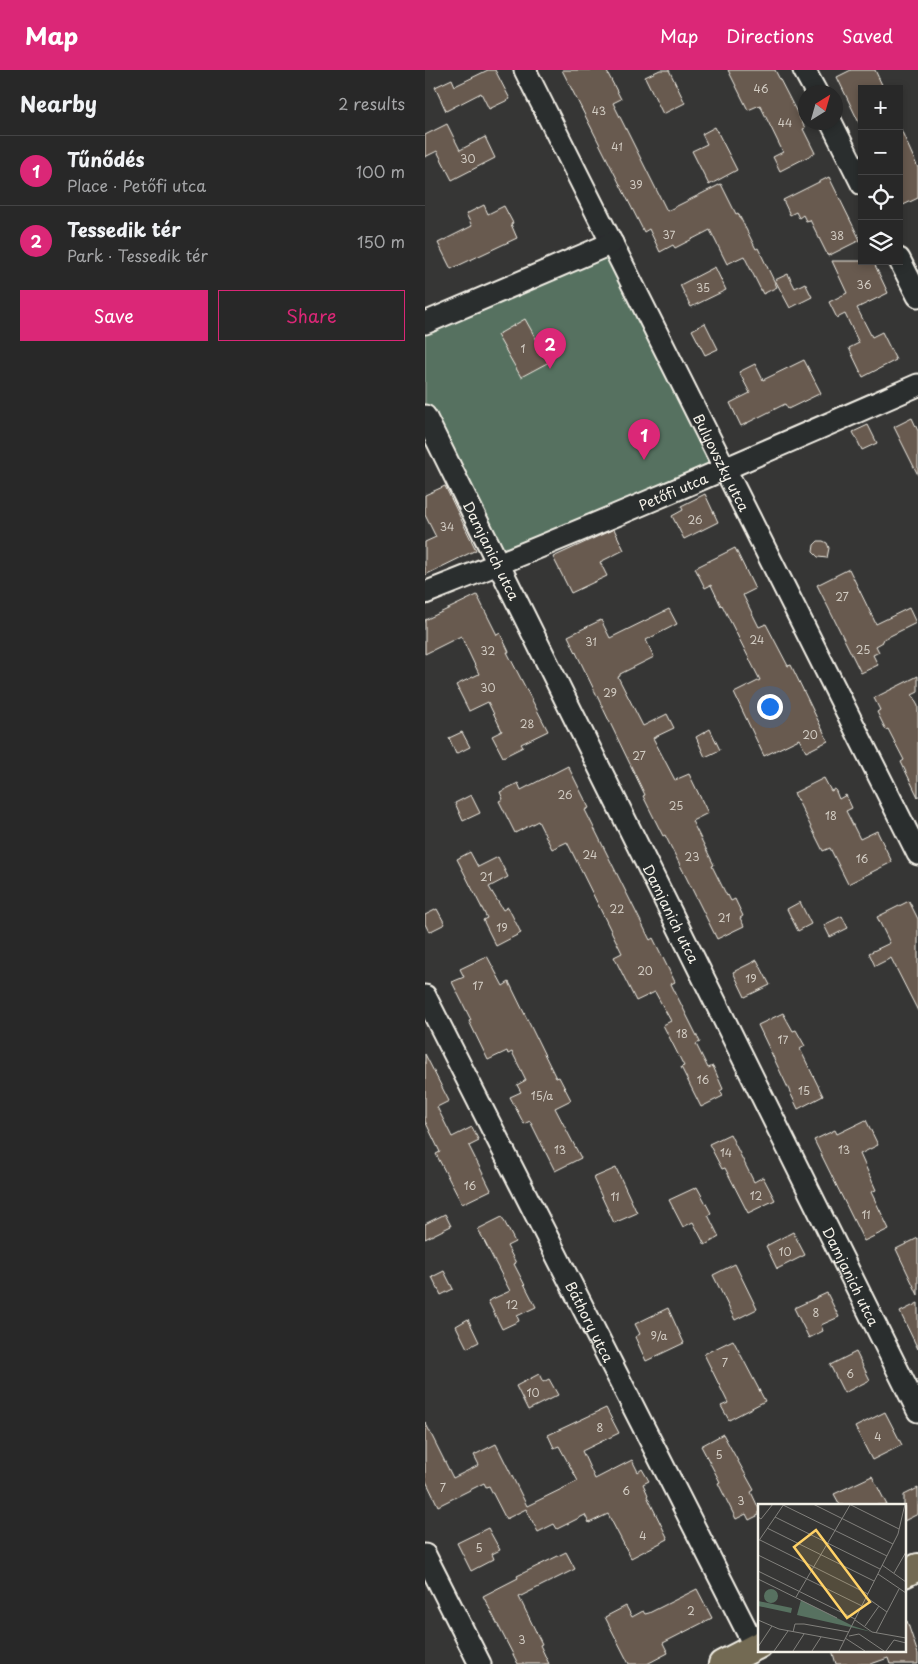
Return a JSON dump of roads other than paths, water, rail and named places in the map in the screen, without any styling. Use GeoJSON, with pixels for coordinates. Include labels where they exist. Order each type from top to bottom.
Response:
{"type":"FeatureCollection","features":[{"type":"Feature","properties":{"kind":"main road"},"geometry":{"type":"LineString","coordinates":[[722,1664],[757,1646]]}},
{"type":"Feature","properties":{"kind":"street","name":"Bulyovszky utca"},"geometry":{"type":"LineString","coordinates":[[525,70],[918,854]]}},
{"type":"Feature","properties":{"kind":"street"},"geometry":{"type":"LineString","coordinates":[[804,70],[812,85]]}},
{"type":"Feature","properties":{"kind":"street"},"geometry":{"type":"LineString","coordinates":[[835,130],[858,176]]}},
{"type":"Feature","properties":{"kind":"street"},"geometry":{"type":"LineString","coordinates":[[425,323],[612,243]]}},
{"type":"Feature","properties":{"kind":"street"},"geometry":{"type":"LineString","coordinates":[[902,265],[918,296]]}},
{"type":"Feature","properties":{"kind":"street","name":"Petőfi utca"},"geometry":{"type":"LineString","coordinates":[[425,593],[726,469],[918,385]]}},
{"type":"Feature","properties":{"kind":"street","name":"Damjanich utca"},"geometry":{"type":"LineString","coordinates":[[425,416],[918,1411]]}},
{"type":"Feature","properties":{"kind":"street","name":"Báthory utca"},"geometry":{"type":"LineString","coordinates":[[425,996],[757,1646]]}},
{"type":"Feature","properties":{"kind":"street"},"geometry":{"type":"LineString","coordinates":[[425,1555],[480,1664]]}},
{"type":"Feature","properties":{"kind":"place","name":"Tessedik tér"},"geometry":{"type":"Point","coordinates":[550,369]}},
{"type":"Feature","properties":{"kind":"place","name":"Tűnődés"},"geometry":{"type":"Point","coordinates":[644,460]}}]}
